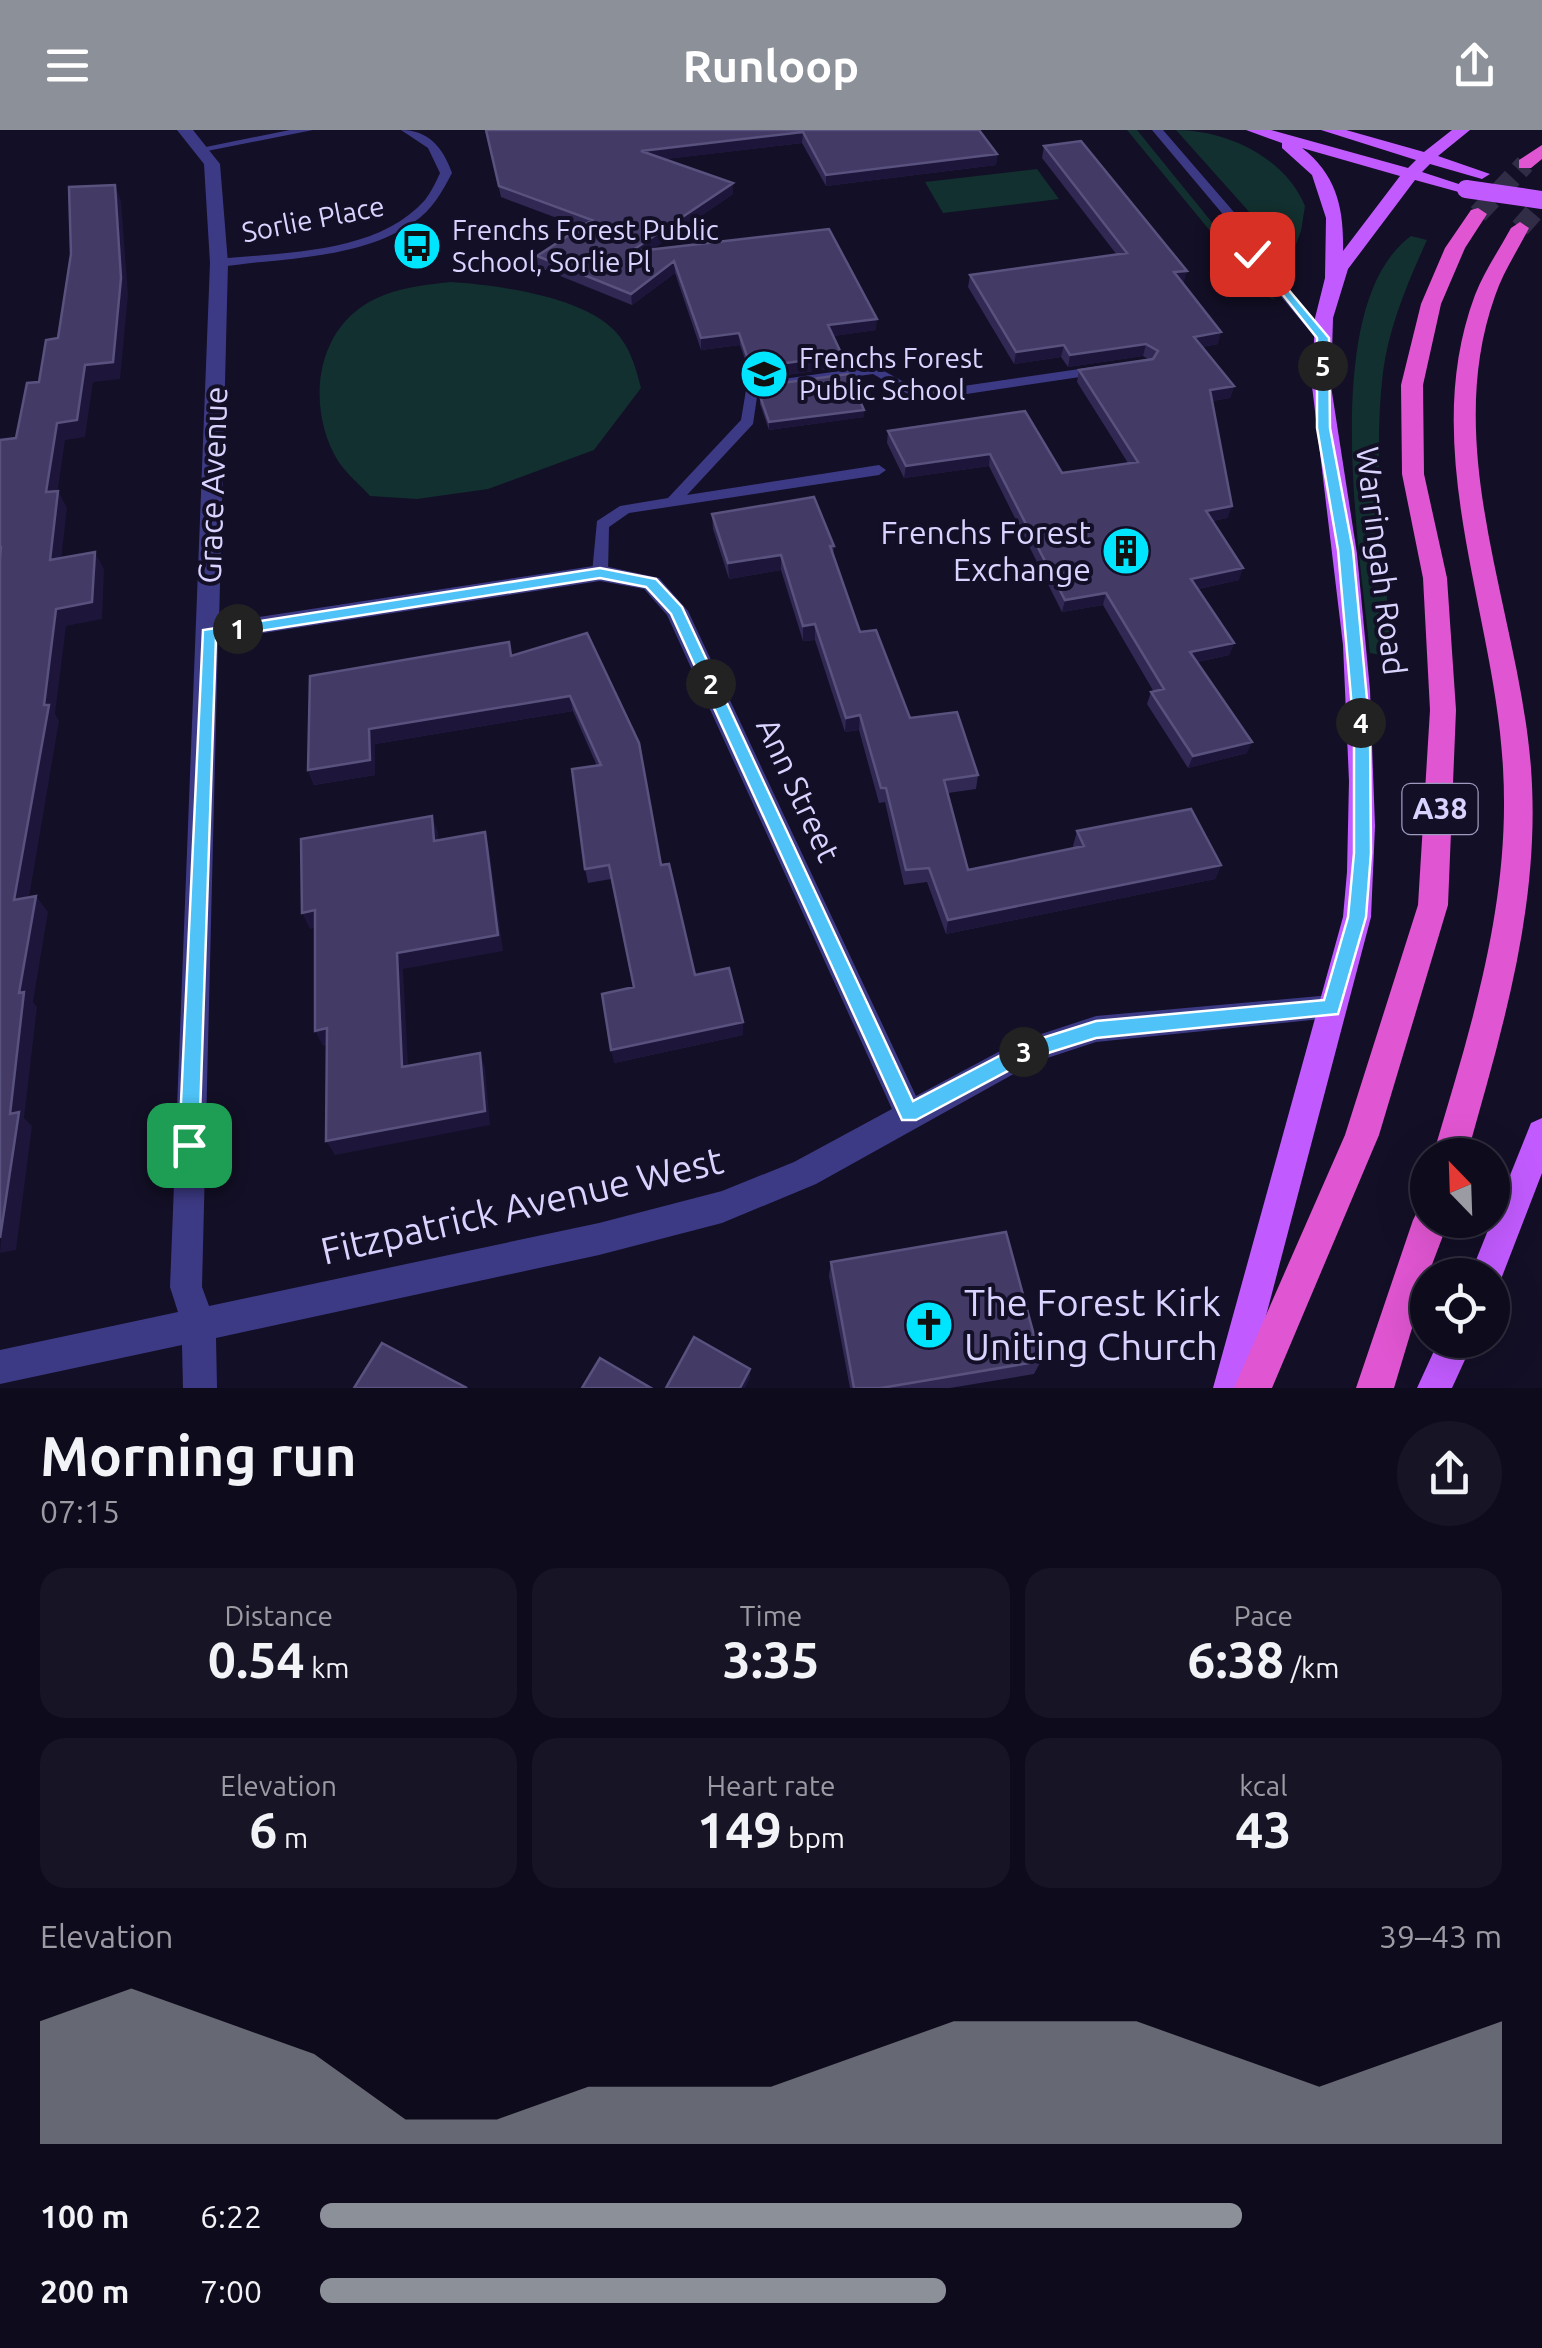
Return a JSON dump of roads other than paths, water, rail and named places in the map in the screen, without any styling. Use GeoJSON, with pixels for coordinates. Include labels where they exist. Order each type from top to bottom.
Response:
{"type":"FeatureCollection","features":[{"type":"Feature","properties":{"kind":"highway"},"geometry":{"type":"LineString","coordinates":[[1525,164],[1542,150]]}},
{"type":"Feature","properties":{"kind":"highway","name":"Warringah Road"},"geometry":{"type":"LineString","coordinates":[[1253,1388],[1362,1135],[1433,905],[1443,710],[1436,578],[1414,474],[1412,385],[1430,304],[1472,201]]}},
{"type":"Feature","properties":{"kind":"highway","name":"A38"},"geometry":{"type":"LineString","coordinates":[[1455,1138],[1501,973],[1514,884],[1517,767],[1501,642],[1469,510],[1462,401],[1478,306],[1520,228]]}},
{"type":"Feature","properties":{"kind":"highway"},"geometry":{"type":"LineString","coordinates":[[1375,1388],[1426,1238]]}},
{"type":"Feature","properties":{"kind":"main road"},"geometry":{"type":"LineString","coordinates":[[1254,130],[1410,174],[1472,201],[1539,202]]}},
{"type":"Feature","properties":{"kind":"main road"},"geometry":{"type":"LineString","coordinates":[[1330,130],[1482,174],[1539,202]]}},
{"type":"Feature","properties":{"kind":"main road","name":"Warringah Road"},"geometry":{"type":"LineString","coordinates":[[1230,1388],[1357,917],[1362,853],[1362,731],[1346,550],[1323,428],[1323,338],[1333,279],[1410,174],[1462,130]]}},
{"type":"Feature","properties":{"kind":"main road"},"geometry":{"type":"LineString","coordinates":[[1275,136],[1310,161],[1330,190],[1336,216],[1333,279]]}},
{"type":"Feature","properties":{"kind":"main road"},"geometry":{"type":"LineString","coordinates":[[1493,1258],[1542,1133]]}},
{"type":"Feature","properties":{"kind":"main road"},"geometry":{"type":"LineString","coordinates":[[1434,1388],[1448,1358]]}},
{"type":"Feature","properties":{"kind":"street","name":"Grace Avenue"},"geometry":{"type":"LineString","coordinates":[[184,130],[212,164],[219,263],[192,1002],[186,1287],[199,1324],[200,1388]]}},
{"type":"Feature","properties":{"kind":"street","name":"Ann Street"},"geometry":{"type":"LineString","coordinates":[[208,634],[600,573],[651,582],[677,611],[909,1114]]}},
{"type":"Feature","properties":{"kind":"street","name":"Fitzpatrick Avenue West"},"geometry":{"type":"LineString","coordinates":[[0,1367],[599,1240],[722,1208],[805,1173],[1027,1051],[1096,1029],[1332,1008]]}},
{"type":"Feature","properties":{"kind":"lane"},"geometry":{"type":"LineString","coordinates":[[202,149],[308,130]]}},
{"type":"Feature","properties":{"kind":"lane","name":"Sorlie Place"},"geometry":{"type":"LineString","coordinates":[[219,263],[371,239],[418,217],[441,190],[446,173],[436,149],[417,133],[406,130]]}},
{"type":"Feature","properties":{"kind":"lane"},"geometry":{"type":"LineString","coordinates":[[1157,130],[1248,236],[1252,254],[1323,338]]}},
{"type":"Feature","properties":{"kind":"lane"},"geometry":{"type":"LineString","coordinates":[[672,502],[748,421],[752,387],[875,370],[920,397],[1125,367]]}},
{"type":"Feature","properties":{"kind":"lane"},"geometry":{"type":"LineString","coordinates":[[600,573],[602,525],[625,510],[879,470]]}},
{"type":"Feature","properties":{"kind":"tunnel"},"geometry":{"type":"LineString","coordinates":[[1478,214],[1525,164]]}},
{"type":"Feature","properties":{"kind":"tunnel"},"geometry":{"type":"LineString","coordinates":[[1520,228],[1542,203]]}},
{"type":"Feature","properties":{"kind":"place","name":"Frenchs Forest Public School, Sorlie Pl"},"geometry":{"type":"Point","coordinates":[417,246]}},
{"type":"Feature","properties":{"kind":"place","name":"Frenchs Forest Public School"},"geometry":{"type":"Point","coordinates":[764,374]}},
{"type":"Feature","properties":{"kind":"place","name":"Frenchs Forest Exchange"},"geometry":{"type":"Point","coordinates":[1126,551]}},
{"type":"Feature","properties":{"kind":"place","name":"The Forest Kirk Uniting Church"},"geometry":{"type":"Point","coordinates":[929,1325]}}]}
